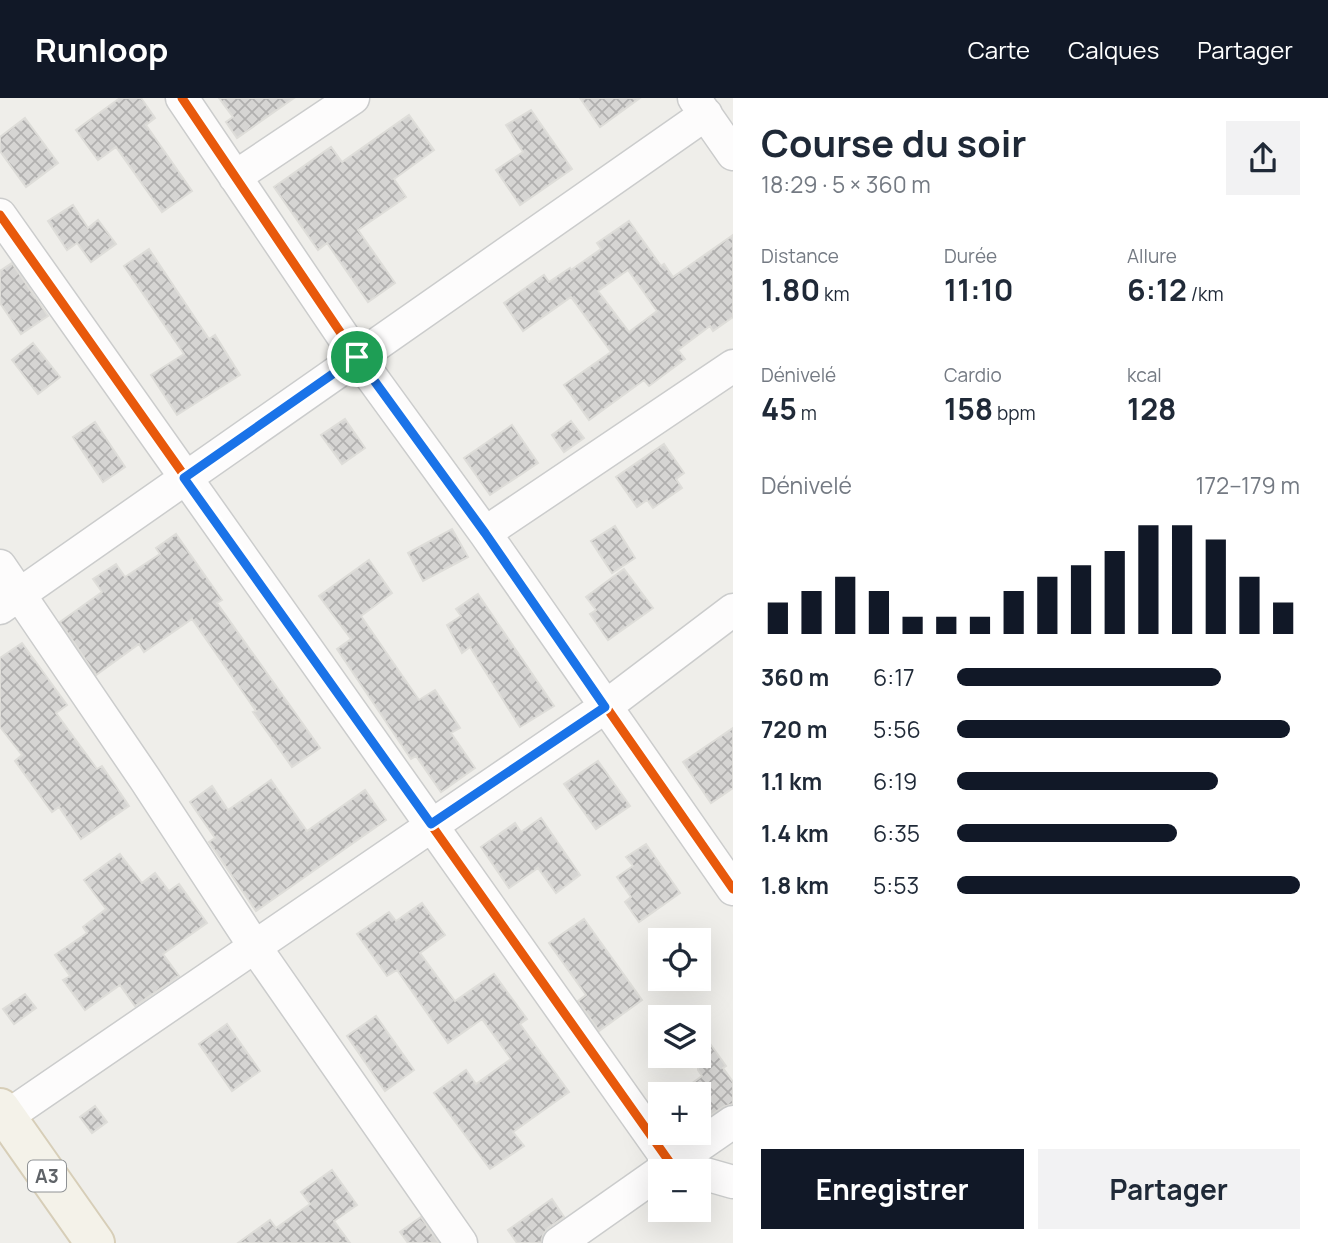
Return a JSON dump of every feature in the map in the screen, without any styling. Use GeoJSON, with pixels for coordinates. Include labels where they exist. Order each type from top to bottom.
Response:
{"type":"FeatureCollection","features":[{"type":"Feature","properties":{"kind":"main road","name":"A3"},"geometry":{"type":"LineString","coordinates":[[3,1113],[94,1243]]}},
{"type":"Feature","properties":{"kind":"street"},"geometry":{"type":"LineString","coordinates":[[182,98],[357,357],[485,533],[733,889]]}},
{"type":"Feature","properties":{"kind":"street"},"geometry":{"type":"LineString","coordinates":[[235,177],[354,98]]}},
{"type":"Feature","properties":{"kind":"street"},"geometry":{"type":"LineString","coordinates":[[10,601],[357,357],[700,106],[733,154]]}},
{"type":"Feature","properties":{"kind":"street"},"geometry":{"type":"LineString","coordinates":[[0,215],[669,1159]]}},
{"type":"Feature","properties":{"kind":"street"},"geometry":{"type":"LineString","coordinates":[[485,533],[733,366]]}},
{"type":"Feature","properties":{"kind":"street"},"geometry":{"type":"LineString","coordinates":[[0,566],[10,601],[256,947],[461,1243]]}},
{"type":"Feature","properties":{"kind":"street"},"geometry":{"type":"LineString","coordinates":[[3,1113],[256,947],[431,824],[605,707],[733,610]]}},
{"type":"Feature","properties":{"kind":"street"},"geometry":{"type":"LineString","coordinates":[[690,1159],[733,1122]]}},
{"type":"Feature","properties":{"kind":"street"},"geometry":{"type":"LineString","coordinates":[[711,1177],[733,1182]]}},
{"type":"Feature","properties":{"kind":"street"},"geometry":{"type":"LineString","coordinates":[[559,1243],[648,1188]]}},
{"type":"Feature","properties":{"kind":"building"},"geometry":{"type":"Polygon","coordinates":[[[120,98],[141,98],[155,118],[146,125],[192,191],[162,212],[116,147],[98,160],[76,130],[120,98]]]}},
{"type":"Feature","properties":{"kind":"building"},"geometry":{"type":"Polygon","coordinates":[[[219,98],[294,98],[237,138],[226,122],[233,117],[219,98]]]}},
{"type":"Feature","properties":{"kind":"building"},"geometry":{"type":"Polygon","coordinates":[[[580,98],[640,98],[600,127],[580,98]]]}},
{"type":"Feature","properties":{"kind":"building"},"geometry":{"type":"Polygon","coordinates":[[[531,110],[572,169],[520,205],[496,170],[523,152],[506,125],[531,110]]]}},
{"type":"Feature","properties":{"kind":"building"},"geometry":{"type":"Polygon","coordinates":[[[409,115],[434,150],[394,179],[406,197],[358,230],[395,283],[368,302],[327,243],[318,250],[274,187],[331,147],[342,162],[409,115]]]}},
{"type":"Feature","properties":{"kind":"building"},"geometry":{"type":"Polygon","coordinates":[[[25,118],[58,163],[26,187],[0,151],[0,137],[25,118]]]}},
{"type":"Feature","properties":{"kind":"building"},"geometry":{"type":"Polygon","coordinates":[[[73,205],[88,228],[98,220],[116,244],[91,262],[77,243],[67,250],[48,221],[73,205]]]}},
{"type":"Feature","properties":{"kind":"building"},"geometry":{"type":"Polygon","coordinates":[[[629,221],[661,266],[664,264],[673,277],[733,235],[733,317],[713,331],[710,326],[678,350],[685,359],[649,386],[644,380],[589,420],[564,385],[611,352],[571,297],[523,331],[504,303],[544,275],[549,282],[570,268],[571,270],[601,249],[597,243],[629,221]],[[628,270],[598,291],[629,332],[657,311],[628,270]]]}},
{"type":"Feature","properties":{"kind":"building"},"geometry":{"type":"Polygon","coordinates":[[[149,249],[209,339],[215,335],[240,375],[177,415],[151,375],[184,354],[124,266],[149,249]]]}},
{"type":"Feature","properties":{"kind":"building"},"geometry":{"type":"Polygon","coordinates":[[[12,263],[48,316],[21,334],[0,303],[0,271],[12,263]]]}},
{"type":"Feature","properties":{"kind":"building"},"geometry":{"type":"Polygon","coordinates":[[[33,343],[60,377],[38,394],[12,360],[33,343]]]}},
{"type":"Feature","properties":{"kind":"building"},"geometry":{"type":"Polygon","coordinates":[[[345,419],[365,448],[342,464],[321,435],[345,419]]]}},
{"type":"Feature","properties":{"kind":"building"},"geometry":{"type":"Polygon","coordinates":[[[571,421],[584,438],[564,452],[552,435],[571,421]]]}},
{"type":"Feature","properties":{"kind":"building"},"geometry":{"type":"Polygon","coordinates":[[[95,422],[125,467],[103,482],[73,437],[95,422]]]}},
{"type":"Feature","properties":{"kind":"building"},"geometry":{"type":"Polygon","coordinates":[[[512,425],[538,463],[490,495],[464,458],[512,425]]]}},
{"type":"Feature","properties":{"kind":"building"},"geometry":{"type":"Polygon","coordinates":[[[664,444],[684,473],[676,479],[682,488],[653,508],[647,500],[637,507],[616,477],[664,444]]]}},
{"type":"Feature","properties":{"kind":"building"},"geometry":{"type":"Polygon","coordinates":[[[615,526],[635,558],[612,573],[591,541],[615,526]]]}},
{"type":"Feature","properties":{"kind":"building"},"geometry":{"type":"Polygon","coordinates":[[[452,529],[468,557],[423,581],[408,553],[452,529]]]}},
{"type":"Feature","properties":{"kind":"building"},"geometry":{"type":"Polygon","coordinates":[[[176,534],[222,600],[217,603],[320,748],[292,767],[192,619],[144,652],[139,644],[96,675],[60,622],[102,592],[93,579],[116,564],[125,577],[160,554],[156,548],[176,534]]]}},
{"type":"Feature","properties":{"kind":"building"},"geometry":{"type":"Polygon","coordinates":[[[369,560],[392,593],[361,616],[419,700],[435,690],[460,728],[451,733],[475,768],[441,792],[416,756],[411,759],[337,649],[351,639],[319,596],[369,560]]]}},
{"type":"Feature","properties":{"kind":"building"},"geometry":{"type":"Polygon","coordinates":[[[624,569],[653,608],[608,640],[590,614],[596,610],[586,597],[624,569]]]}},
{"type":"Feature","properties":{"kind":"building"},"geometry":{"type":"Polygon","coordinates":[[[478,594],[554,706],[520,727],[470,647],[462,653],[447,625],[461,616],[456,609],[478,594]]]}},
{"type":"Feature","properties":{"kind":"building"},"geometry":{"type":"Polygon","coordinates":[[[22,643],[67,705],[56,713],[97,769],[102,766],[129,806],[81,839],[59,807],[52,812],[15,761],[22,755],[0,727],[0,658],[22,643]]]}},
{"type":"Feature","properties":{"kind":"building"},"geometry":{"type":"Polygon","coordinates":[[[733,728],[733,788],[711,803],[683,762],[733,728]]]}},
{"type":"Feature","properties":{"kind":"building"},"geometry":{"type":"Polygon","coordinates":[[[598,761],[630,806],[596,829],[564,784],[598,761]]]}},
{"type":"Feature","properties":{"kind":"building"},"geometry":{"type":"Polygon","coordinates":[[[271,780],[307,831],[365,790],[386,820],[256,911],[209,842],[215,838],[190,802],[212,786],[228,810],[271,780]]]}},
{"type":"Feature","properties":{"kind":"building"},"geometry":{"type":"Polygon","coordinates":[[[541,818],[580,875],[556,893],[538,868],[509,888],[481,847],[515,823],[521,832],[541,818]]]}},
{"type":"Feature","properties":{"kind":"building"},"geometry":{"type":"Polygon","coordinates":[[[646,844],[680,893],[639,922],[625,902],[631,897],[617,877],[633,866],[626,857],[646,844]]]}},
{"type":"Feature","properties":{"kind":"building"},"geometry":{"type":"Polygon","coordinates":[[[120,854],[142,883],[155,873],[169,891],[179,884],[207,923],[163,954],[179,976],[135,1006],[120,985],[85,1010],[63,980],[70,976],[55,955],[87,933],[83,927],[106,909],[84,880],[120,854]]]}},
{"type":"Feature","properties":{"kind":"building"},"geometry":{"type":"Polygon","coordinates":[[[422,903],[445,935],[420,953],[455,1001],[494,974],[527,1019],[520,1024],[569,1092],[513,1132],[524,1146],[490,1169],[434,1093],[466,1070],[476,1084],[511,1059],[482,1019],[448,1043],[397,970],[387,976],[357,934],[389,912],[396,921],[422,903]]]}},
{"type":"Feature","properties":{"kind":"building"},"geometry":{"type":"Polygon","coordinates":[[[584,919],[642,1000],[599,1031],[578,1001],[586,995],[549,943],[584,919]]]}},
{"type":"Feature","properties":{"kind":"building"},"geometry":{"type":"Polygon","coordinates":[[[25,994],[36,1008],[14,1024],[3,1009],[25,994]]]}},
{"type":"Feature","properties":{"kind":"building"},"geometry":{"type":"Polygon","coordinates":[[[376,1016],[414,1070],[385,1091],[347,1036],[376,1016]]]}},
{"type":"Feature","properties":{"kind":"building"},"geometry":{"type":"Polygon","coordinates":[[[227,1024],[260,1071],[232,1091],[199,1044],[227,1024]]]}},
{"type":"Feature","properties":{"kind":"building"},"geometry":{"type":"Polygon","coordinates":[[[711,1045],[726,1066],[723,1068],[733,1082],[733,1104],[711,1115],[711,1082],[694,1082],[702,1076],[698,1070],[711,1068],[711,1045]]]}},
{"type":"Feature","properties":{"kind":"building"},"geometry":{"type":"Polygon","coordinates":[[[95,1106],[107,1122],[92,1133],[80,1117],[95,1106]]]}},
{"type":"Feature","properties":{"kind":"building"},"geometry":{"type":"Polygon","coordinates":[[[332,1170],[357,1205],[334,1221],[350,1243],[238,1243],[270,1220],[276,1228],[310,1204],[301,1192],[332,1170]]]}},
{"type":"Feature","properties":{"kind":"building"},"geometry":{"type":"Polygon","coordinates":[[[552,1199],[564,1217],[548,1228],[541,1243],[517,1243],[508,1230],[552,1199]]]}},
{"type":"Feature","properties":{"kind":"building"},"geometry":{"type":"Polygon","coordinates":[[[421,1217],[439,1243],[408,1243],[400,1232],[421,1217]]]}},
{"type":"Feature","properties":{"kind":"cycle path"},"geometry":{"type":"LineString","coordinates":[[182,98],[357,357],[485,533],[733,889]]}},
{"type":"Feature","properties":{"kind":"cycle path"},"geometry":{"type":"LineString","coordinates":[[0,215],[667,1159]]}},
{"type":"Feature","properties":{"kind":"route"},"geometry":{"type":"LineString","coordinates":[[357,357],[485,533],[605,707],[431,824],[184,478],[357,357]]}}]}
